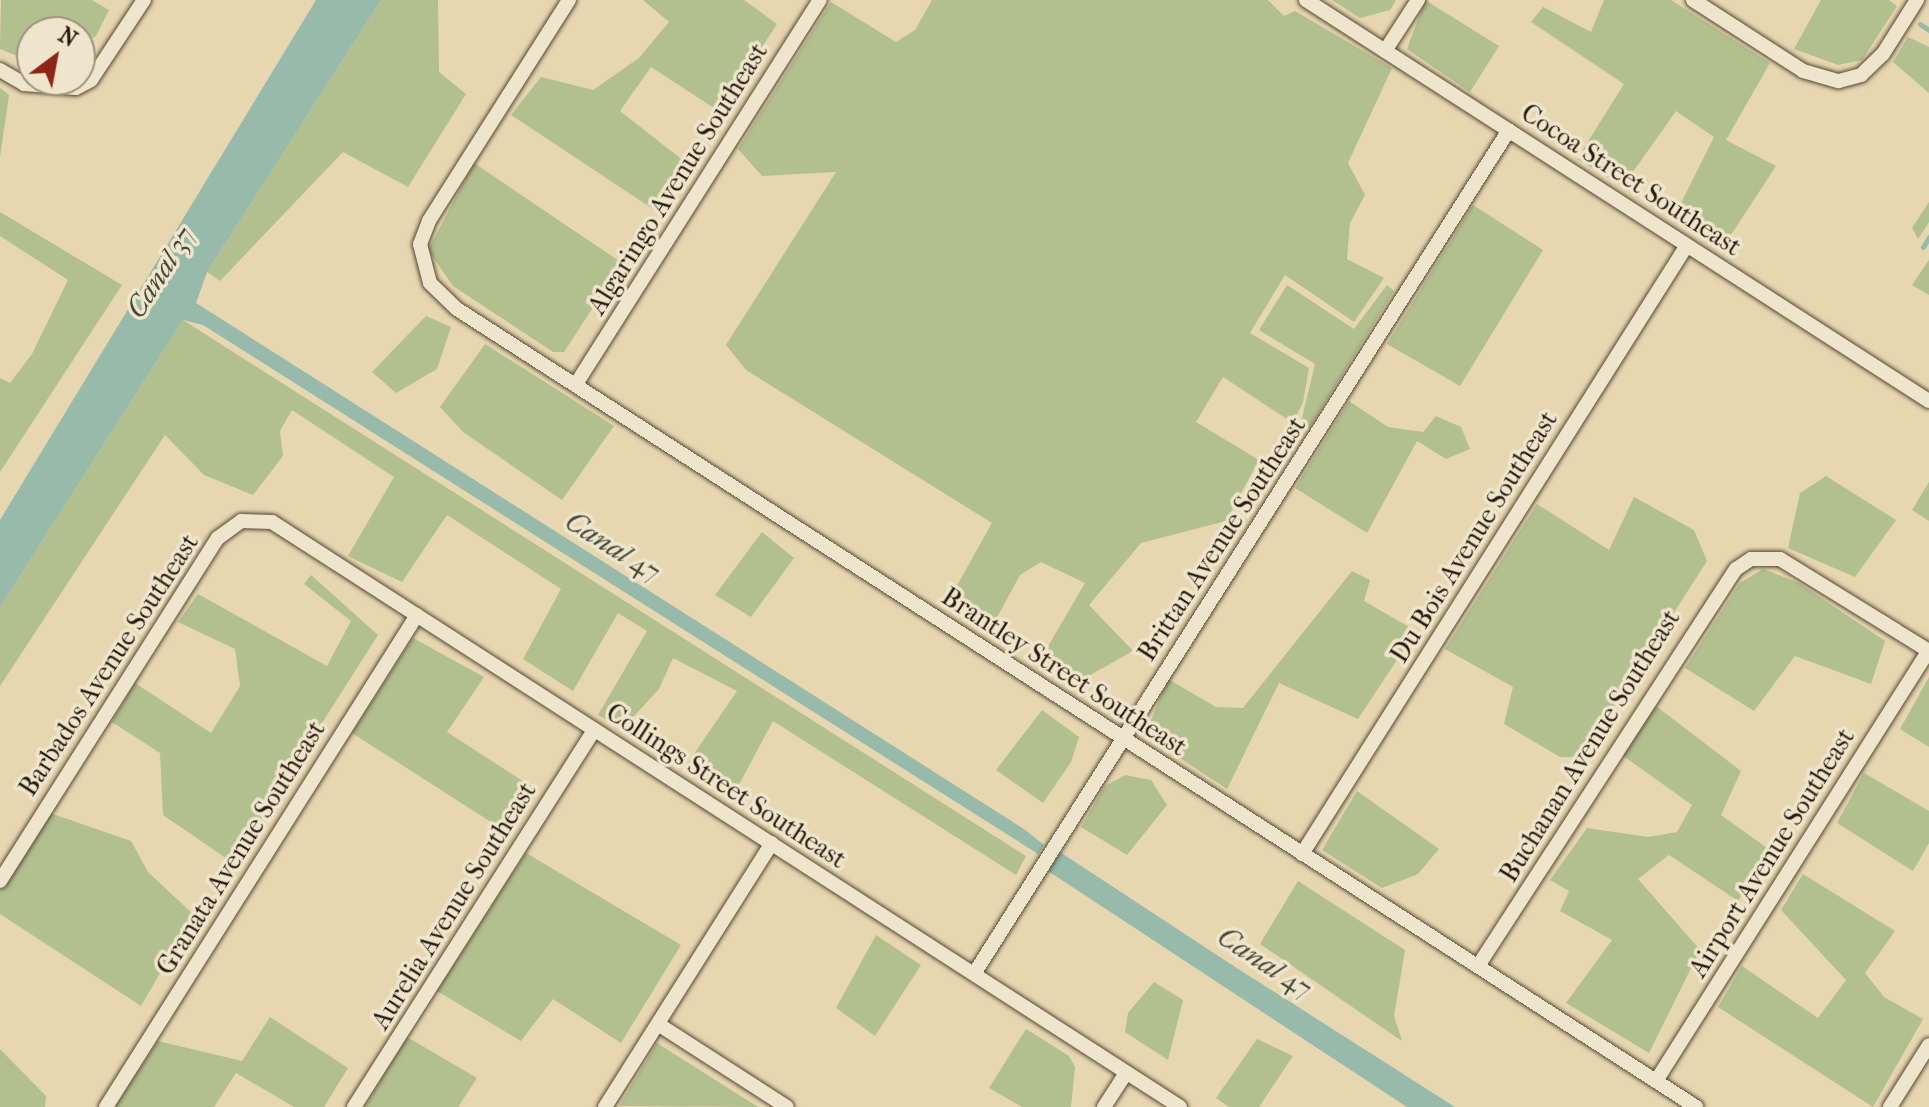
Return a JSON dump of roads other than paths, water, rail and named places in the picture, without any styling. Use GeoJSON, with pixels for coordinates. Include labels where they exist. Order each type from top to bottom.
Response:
{"type":"FeatureCollection","features":[{"type":"Feature","properties":{"kind":"street"},"geometry":{"type":"LineString","coordinates":[[0,70],[24,84],[76,88],[91,80],[144,0]]}},
{"type":"Feature","properties":{"kind":"street","name":"Brantley Street Southeast"},"geometry":{"type":"LineString","coordinates":[[569,0],[429,221],[422,261],[430,283],[457,309],[1696,1107]]}},
{"type":"Feature","properties":{"kind":"street","name":"Algaringo Avenue Southeast"},"geometry":{"type":"LineString","coordinates":[[576,384],[820,0]]}},
{"type":"Feature","properties":{"kind":"street","name":"Cocoa Street Southeast"},"geometry":{"type":"LineString","coordinates":[[1306,0],[1929,401]]}},
{"type":"Feature","properties":{"kind":"street"},"geometry":{"type":"LineString","coordinates":[[1385,51],[1418,0]]}},
{"type":"Feature","properties":{"kind":"street"},"geometry":{"type":"LineString","coordinates":[[1693,0],[1803,71],[1839,81],[1861,75],[1883,54],[1917,0]]}},
{"type":"Feature","properties":{"kind":"street","name":"Brittan Avenue Southeast"},"geometry":{"type":"LineString","coordinates":[[974,974],[1509,130]]}},
{"type":"Feature","properties":{"kind":"street","name":"Du Bois Avenue Southeast"},"geometry":{"type":"LineString","coordinates":[[1302,854],[1687,245]]}},
{"type":"Feature","properties":{"kind":"street","name":"Collings Street Southeast"},"geometry":{"type":"LineString","coordinates":[[241,521],[272,522],[1180,1107]]}},
{"type":"Feature","properties":{"kind":"street","name":"Barbados Avenue Southeast"},"geometry":{"type":"LineString","coordinates":[[0,881],[216,540],[241,521]]}},
{"type":"Feature","properties":{"kind":"street","name":"Buchanan Avenue Southeast"},"geometry":{"type":"LineString","coordinates":[[1478,966],[1724,580],[1751,559],[1780,559],[1805,571],[1929,651]]}},
{"type":"Feature","properties":{"kind":"street","name":"Granata Avenue Southeast"},"geometry":{"type":"LineString","coordinates":[[106,1107],[417,615]]}},
{"type":"Feature","properties":{"kind":"street","name":"Airport Avenue Southeast"},"geometry":{"type":"LineString","coordinates":[[1656,1081],[1929,651]]}},
{"type":"Feature","properties":{"kind":"street","name":"Aurelia Avenue Southeast"},"geometry":{"type":"LineString","coordinates":[[354,1107],[594,730]]}},
{"type":"Feature","properties":{"kind":"street"},"geometry":{"type":"LineString","coordinates":[[605,1107],[772,843]]}},
{"type":"Feature","properties":{"kind":"street"},"geometry":{"type":"LineString","coordinates":[[658,1024],[787,1107]]}},
{"type":"Feature","properties":{"kind":"street"},"geometry":{"type":"LineString","coordinates":[[1890,1107],[1929,1045]]}},
{"type":"Feature","properties":{"kind":"street"},"geometry":{"type":"LineString","coordinates":[[1104,1107],[1126,1073]]}},
{"type":"Feature","properties":{"kind":"water","name":"Canal 37"},"geometry":{"type":"Polygon","coordinates":[[[316,0],[381,0],[207,272],[196,303],[1024,829],[1044,845],[1038,854],[203,325],[183,320],[0,607],[0,520],[316,0]]]}},
{"type":"Feature","properties":{"kind":"water"},"geometry":{"type":"Polygon","coordinates":[[[1060,852],[1455,1107],[1407,1107],[1048,871],[1060,852]]]}},
{"type":"Feature","properties":{"kind":"waterway"},"geometry":{"type":"LineString","coordinates":[[1920,24],[1929,30]]}},
{"type":"Feature","properties":{"kind":"waterway"},"geometry":{"type":"LineString","coordinates":[[1923,247],[1929,237]]}},
{"type":"Feature","properties":{"kind":"water label","name":"Canal 47"},"geometry":{"type":"Point","coordinates":[613,547]}},
{"type":"Feature","properties":{"kind":"water label","name":"Canal 47"},"geometry":{"type":"Point","coordinates":[1265,963]}}]}
